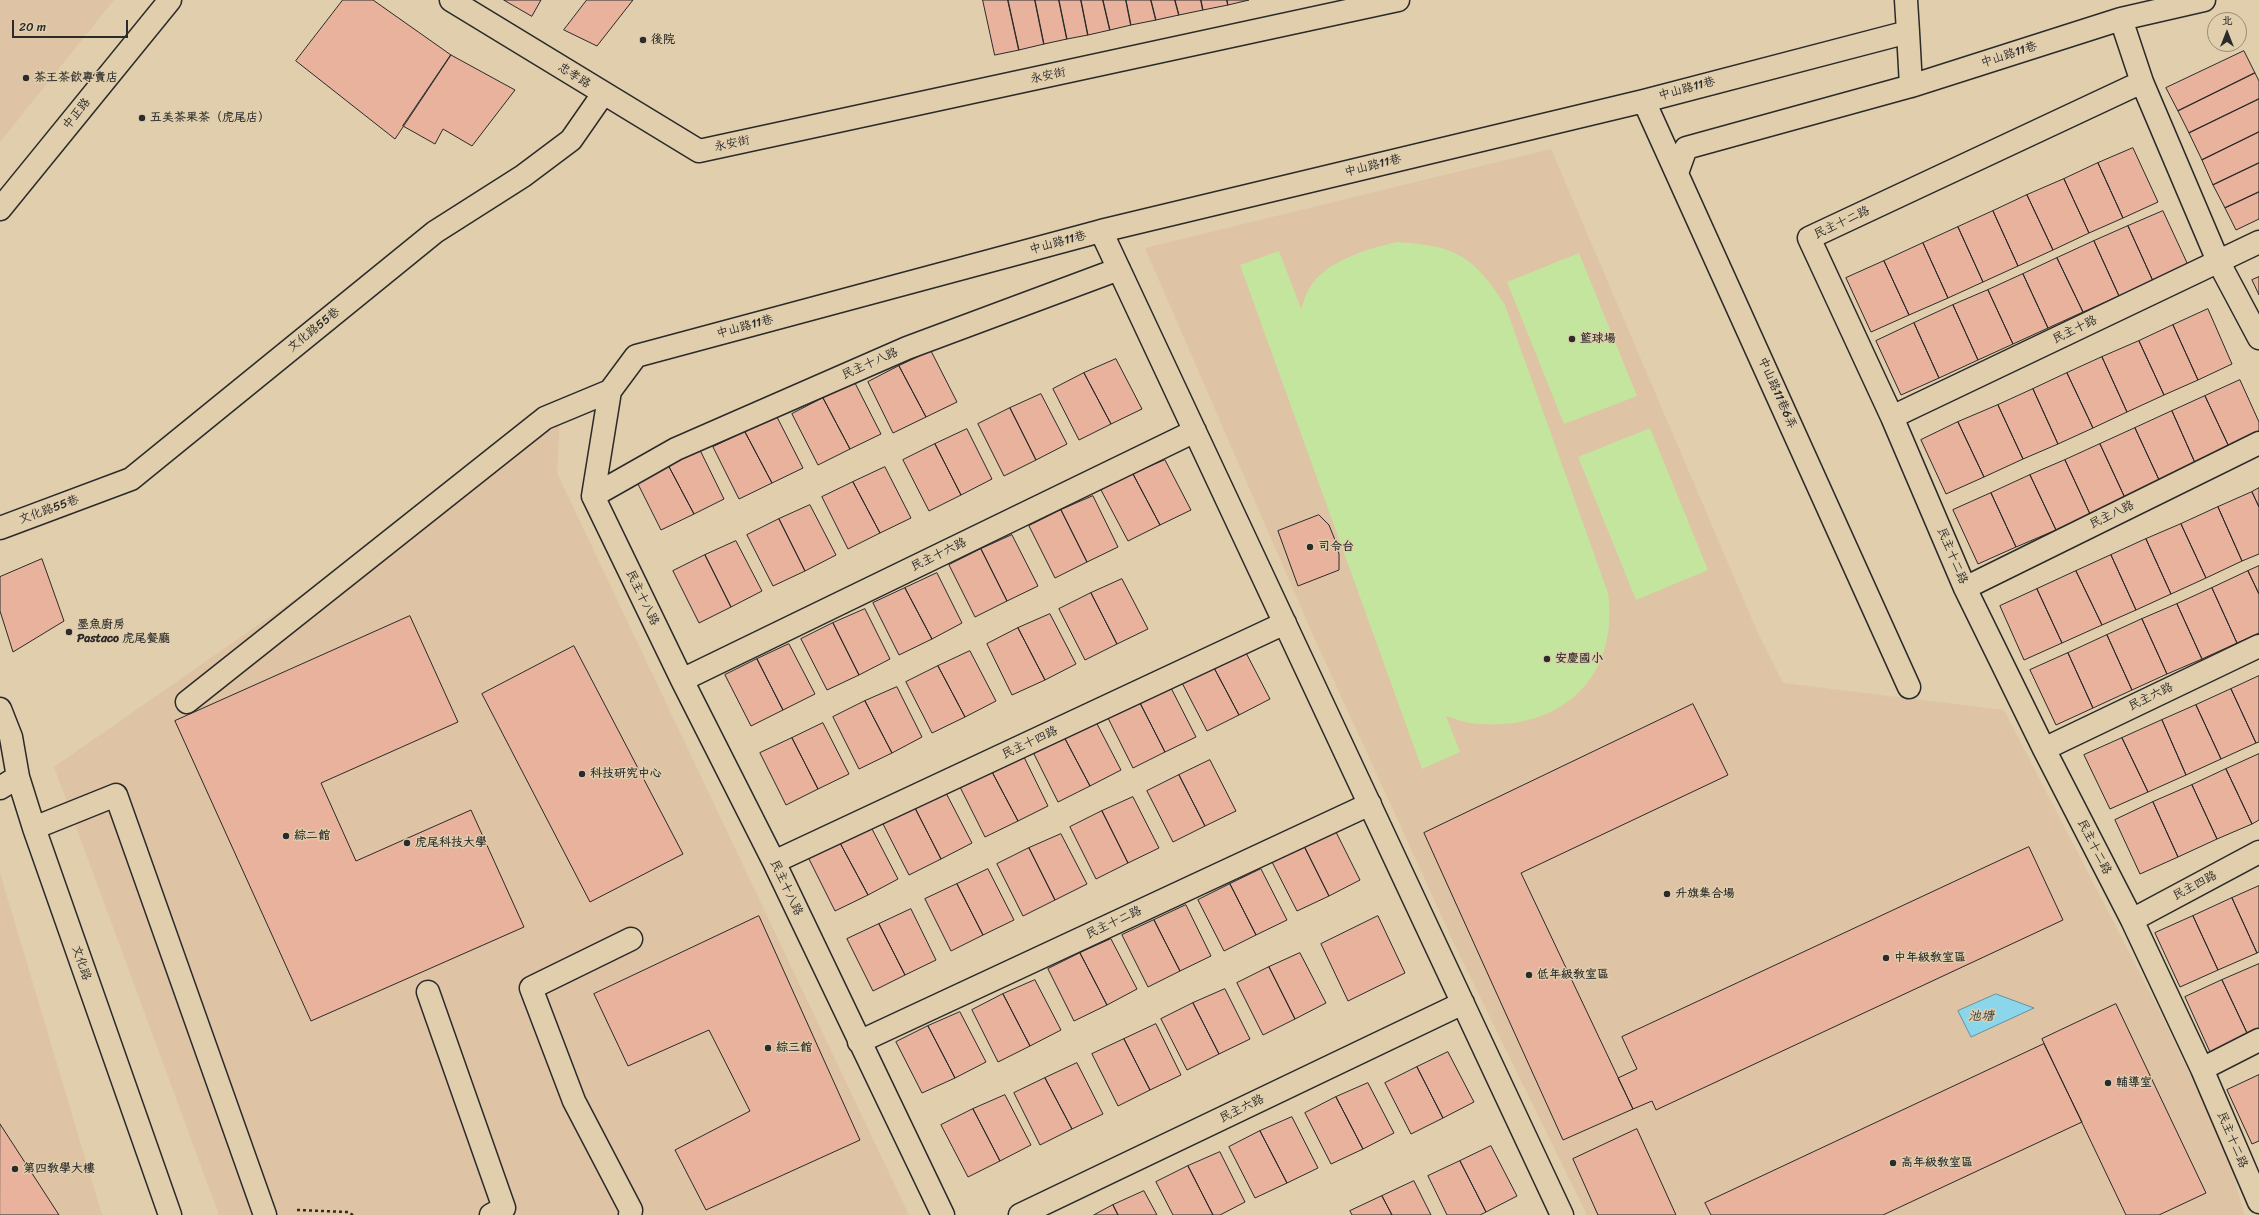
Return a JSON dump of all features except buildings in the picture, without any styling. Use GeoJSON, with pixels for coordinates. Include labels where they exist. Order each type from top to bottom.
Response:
{"type":"FeatureCollection","features":[{"type":"Feature","properties":{"kind":"street","name":"中正路"},"geometry":{"type":"LineString","coordinates":[[0,209],[170,0]]}},
{"type":"Feature","properties":{"kind":"street","name":"忠孝路"},"geometry":{"type":"LineString","coordinates":[[451,0],[698,151]]}},
{"type":"Feature","properties":{"kind":"street","name":"永安街"},"geometry":{"type":"LineString","coordinates":[[698,151],[1360,4],[1398,0]]}},
{"type":"Feature","properties":{"kind":"street"},"geometry":{"type":"LineString","coordinates":[[1906,0],[1911,86]]}},
{"type":"Feature","properties":{"kind":"street","name":"中山路11巷"},"geometry":{"type":"LineString","coordinates":[[1678,173],[1686,148],[1911,86],[2121,20],[2204,0]]}},
{"type":"Feature","properties":{"kind":"street"},"geometry":{"type":"LineString","coordinates":[[2121,20],[2142,82],[2218,261],[2259,338]]}},
{"type":"Feature","properties":{"kind":"street","name":"中山路11巷"},"geometry":{"type":"LineString","coordinates":[[593,496],[610,391],[636,356],[1101,231],[1644,101],[1908,32]]}},
{"type":"Feature","properties":{"kind":"street","name":"民主十二路"},"geometry":{"type":"LineString","coordinates":[[2142,82],[1809,238],[1892,417],[1966,588],[2044,749],[2132,920],[2202,1069],[2259,1202]]}},
{"type":"Feature","properties":{"kind":"street","name":"文化路55巷"},"geometry":{"type":"LineString","coordinates":[[0,528],[131,479],[435,232],[523,176],[571,140],[603,94]]}},
{"type":"Feature","properties":{"kind":"street","name":"中山路11巷6弄"},"geometry":{"type":"LineString","coordinates":[[1644,101],[1678,173],[1909,687]]}},
{"type":"Feature","properties":{"kind":"street"},"geometry":{"type":"LineString","coordinates":[[1101,231],[1562,1215]]}},
{"type":"Feature","properties":{"kind":"street","name":"民主十路"},"geometry":{"type":"LineString","coordinates":[[1892,417],[2259,242]]}},
{"type":"Feature","properties":{"kind":"street","name":"民主十八路"},"geometry":{"type":"LineString","coordinates":[[942,1215],[774,862],[682,680],[593,496],[676,449],[907,348],[1119,269]]}},
{"type":"Feature","properties":{"kind":"street"},"geometry":{"type":"LineString","coordinates":[[187,702],[545,418],[610,391]]}},
{"type":"Feature","properties":{"kind":"street","name":"民主十六路"},"geometry":{"type":"LineString","coordinates":[[682,680],[1195,431]]}},
{"type":"Feature","properties":{"kind":"street","name":"民主八路"},"geometry":{"type":"LineString","coordinates":[[1966,588],[2259,443]]}},
{"type":"Feature","properties":{"kind":"street","name":"民主十四路"},"geometry":{"type":"LineString","coordinates":[[774,862],[1285,623]]}},
{"type":"Feature","properties":{"kind":"street","name":"民主六路"},"geometry":{"type":"LineString","coordinates":[[2044,749],[2259,646]]}},
{"type":"Feature","properties":{"kind":"street","name":"文化路"},"geometry":{"type":"LineString","coordinates":[[0,709],[11,737],[9,783],[34,828],[170,1215]]}},
{"type":"Feature","properties":{"kind":"street"},"geometry":{"type":"LineString","coordinates":[[34,828],[116,795],[264,1212]]}},
{"type":"Feature","properties":{"kind":"street","name":"民主十二路"},"geometry":{"type":"LineString","coordinates":[[859,1042],[1370,804]]}},
{"type":"Feature","properties":{"kind":"street","name":"民主四路"},"geometry":{"type":"LineString","coordinates":[[2132,920],[2259,852]]}},
{"type":"Feature","properties":{"kind":"street"},"geometry":{"type":"LineString","coordinates":[[631,939],[531,988],[574,1101],[632,1213]]}},
{"type":"Feature","properties":{"kind":"street"},"geometry":{"type":"LineString","coordinates":[[428,992],[500,1213]]}},
{"type":"Feature","properties":{"kind":"street","name":"民主六路"},"geometry":{"type":"LineString","coordinates":[[1020,1215],[1463,1003]]}},
{"type":"Feature","properties":{"kind":"street"},"geometry":{"type":"LineString","coordinates":[[2202,1069],[2259,1040]]}},
{"type":"Feature","properties":{"kind":"path"},"geometry":{"type":"LineString","coordinates":[[264,1212],[348,1212],[353,1215]]}},
{"type":"Feature","properties":{"kind":"shaded area"},"geometry":{"type":"Polygon","coordinates":[[[0,0],[114,0],[0,142],[0,0]]]}},
{"type":"Feature","properties":{"kind":"shaded area","name":"安慶國小"},"geometry":{"type":"Polygon","coordinates":[[[1551,149],[1757,631],[1783,683],[2004,710],[2161,1014],[2230,1159],[2244,1215],[1587,1215],[1459,954],[1313,635],[1145,248],[1551,149]]]}},
{"type":"Feature","properties":{"kind":"shaded area","name":"虎尾科技大學"},"geometry":{"type":"Polygon","coordinates":[[[560,415],[557,473],[909,1215],[219,1215],[54,767],[560,415]]]}},
{"type":"Feature","properties":{"kind":"shaded area"},"geometry":{"type":"Polygon","coordinates":[[[0,873],[102,1215],[0,1215],[0,873]]]}},
{"type":"Feature","properties":{"kind":"green space"},"geometry":{"type":"Polygon","coordinates":[[[1397,242],[1434,246],[1461,256],[1483,275],[1505,305],[1608,593],[1609,625],[1603,652],[1592,676],[1575,696],[1554,710],[1529,720],[1501,724],[1470,723],[1446,716],[1460,752],[1422,769],[1240,265],[1279,251],[1301,309],[1309,289],[1316,279],[1325,271],[1360,253],[1397,242]]]}},
{"type":"Feature","properties":{"kind":"green space","name":"籃球場"},"geometry":{"type":"Polygon","coordinates":[[[1579,253],[1637,396],[1564,424],[1507,282],[1579,253]]]}},
{"type":"Feature","properties":{"kind":"green space"},"geometry":{"type":"Polygon","coordinates":[[[1650,428],[1708,570],[1636,600],[1578,457],[1650,428]]]}},
{"type":"Feature","properties":{"kind":"water","name":"池塘"},"geometry":{"type":"Polygon","coordinates":[[[1996,994],[2034,1008],[1971,1037],[1958,1011],[1996,994]]]}},
{"type":"Feature","properties":{"kind":"place","name":"後院"},"geometry":{"type":"Point","coordinates":[643,40]}},
{"type":"Feature","properties":{"kind":"place","name":"茶王茶飲專賣店"},"geometry":{"type":"Point","coordinates":[26,78]}},
{"type":"Feature","properties":{"kind":"place","name":"五美茶果茶（虎尾店）"},"geometry":{"type":"Point","coordinates":[142,118]}},
{"type":"Feature","properties":{"kind":"place","name":"籃球場"},"geometry":{"type":"Point","coordinates":[1572,339]}},
{"type":"Feature","properties":{"kind":"place","name":"司令台"},"geometry":{"type":"Point","coordinates":[1310,547]}},
{"type":"Feature","properties":{"kind":"place","name":"墨魚廚房 Pastaco 虎尾餐廳"},"geometry":{"type":"Point","coordinates":[69,632]}},
{"type":"Feature","properties":{"kind":"place","name":"安慶國小"},"geometry":{"type":"Point","coordinates":[1547,659]}},
{"type":"Feature","properties":{"kind":"place","name":"科技研究中心"},"geometry":{"type":"Point","coordinates":[582,774]}},
{"type":"Feature","properties":{"kind":"place","name":"綜二館"},"geometry":{"type":"Point","coordinates":[286,836]}},
{"type":"Feature","properties":{"kind":"place","name":"虎尾科技大學"},"geometry":{"type":"Point","coordinates":[407,843]}},
{"type":"Feature","properties":{"kind":"place","name":"升旗集合場"},"geometry":{"type":"Point","coordinates":[1667,894]}},
{"type":"Feature","properties":{"kind":"place","name":"中年級教室區"},"geometry":{"type":"Point","coordinates":[1886,958]}},
{"type":"Feature","properties":{"kind":"place","name":"低年級教室區"},"geometry":{"type":"Point","coordinates":[1529,975]}},
{"type":"Feature","properties":{"kind":"place","name":"綜三館"},"geometry":{"type":"Point","coordinates":[768,1048]}},
{"type":"Feature","properties":{"kind":"place","name":"輔導室"},"geometry":{"type":"Point","coordinates":[2108,1083]}},
{"type":"Feature","properties":{"kind":"place","name":"高年級教室區"},"geometry":{"type":"Point","coordinates":[1893,1163]}},
{"type":"Feature","properties":{"kind":"place","name":"第四教學大樓"},"geometry":{"type":"Point","coordinates":[15,1169]}}]}
